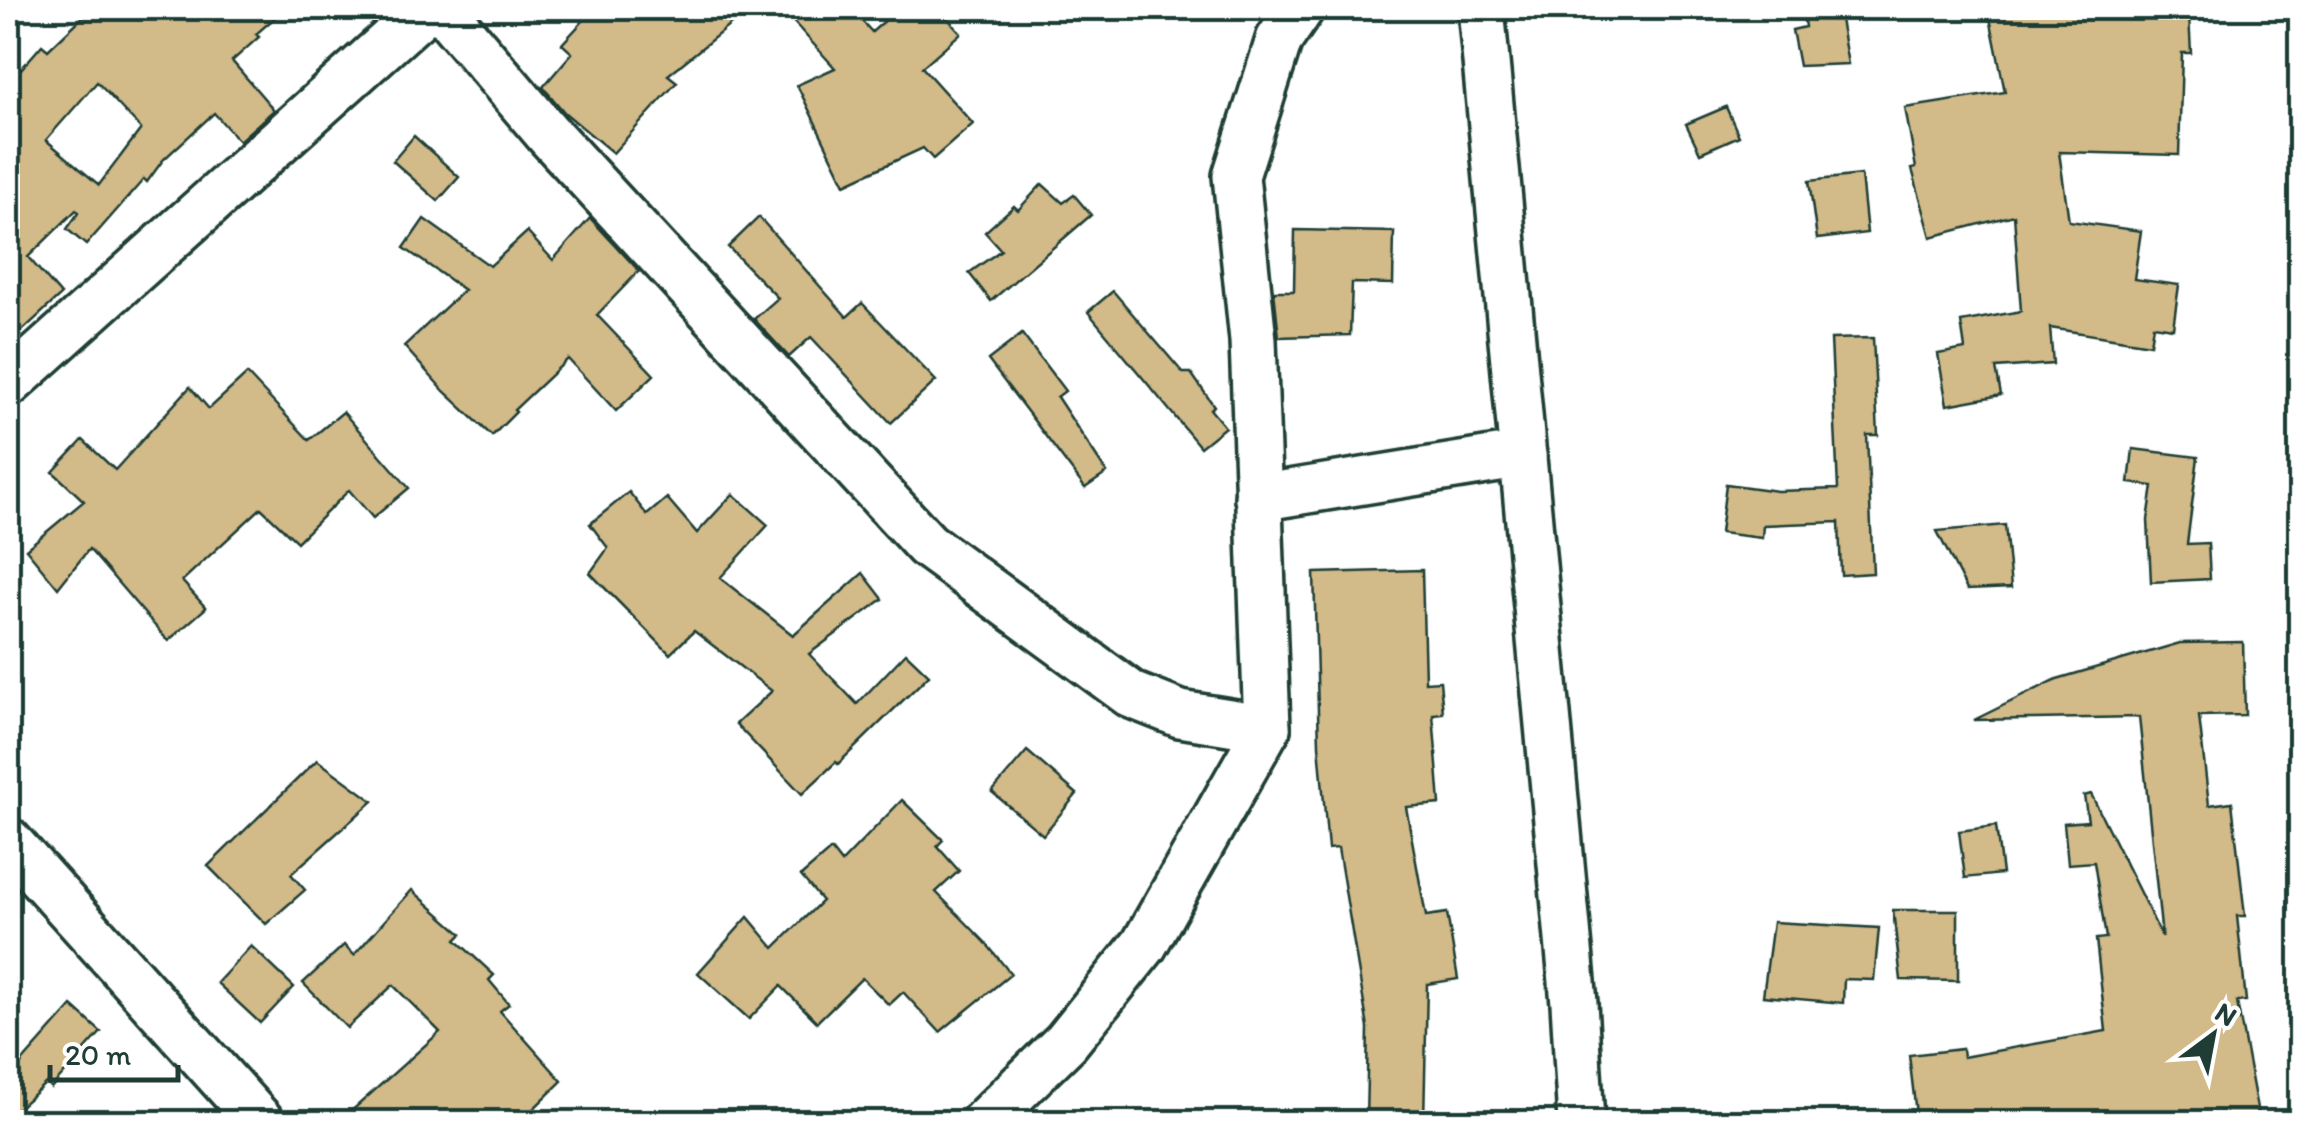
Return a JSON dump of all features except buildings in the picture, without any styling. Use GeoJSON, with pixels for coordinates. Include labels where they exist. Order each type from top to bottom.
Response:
{"type":"FeatureCollection","features":[{"type":"Feature","properties":{"kind":"street"},"geometry":{"type":"LineString","coordinates":[[8,384],[427,8]]}},
{"type":"Feature","properties":{"kind":"street"},"geometry":{"type":"LineString","coordinates":[[440,8],[548,134],[928,545],[1132,696],[1180,714],[1267,728]]}},
{"type":"Feature","properties":{"kind":"street"},"geometry":{"type":"LineString","coordinates":[[984,1122],[1066,1042],[1144,945],[1267,728],[1253,340],[1236,176],[1279,40],[1301,8]]}},
{"type":"Feature","properties":{"kind":"street"},"geometry":{"type":"LineString","coordinates":[[1481,8],[1574,1003],[1581,1122]]}},
{"type":"Feature","properties":{"kind":"street"},"geometry":{"type":"LineString","coordinates":[[1258,498],[1523,454]]}},
{"type":"Feature","properties":{"kind":"street"},"geometry":{"type":"LineString","coordinates":[[8,841],[261,1122]]}}]}
